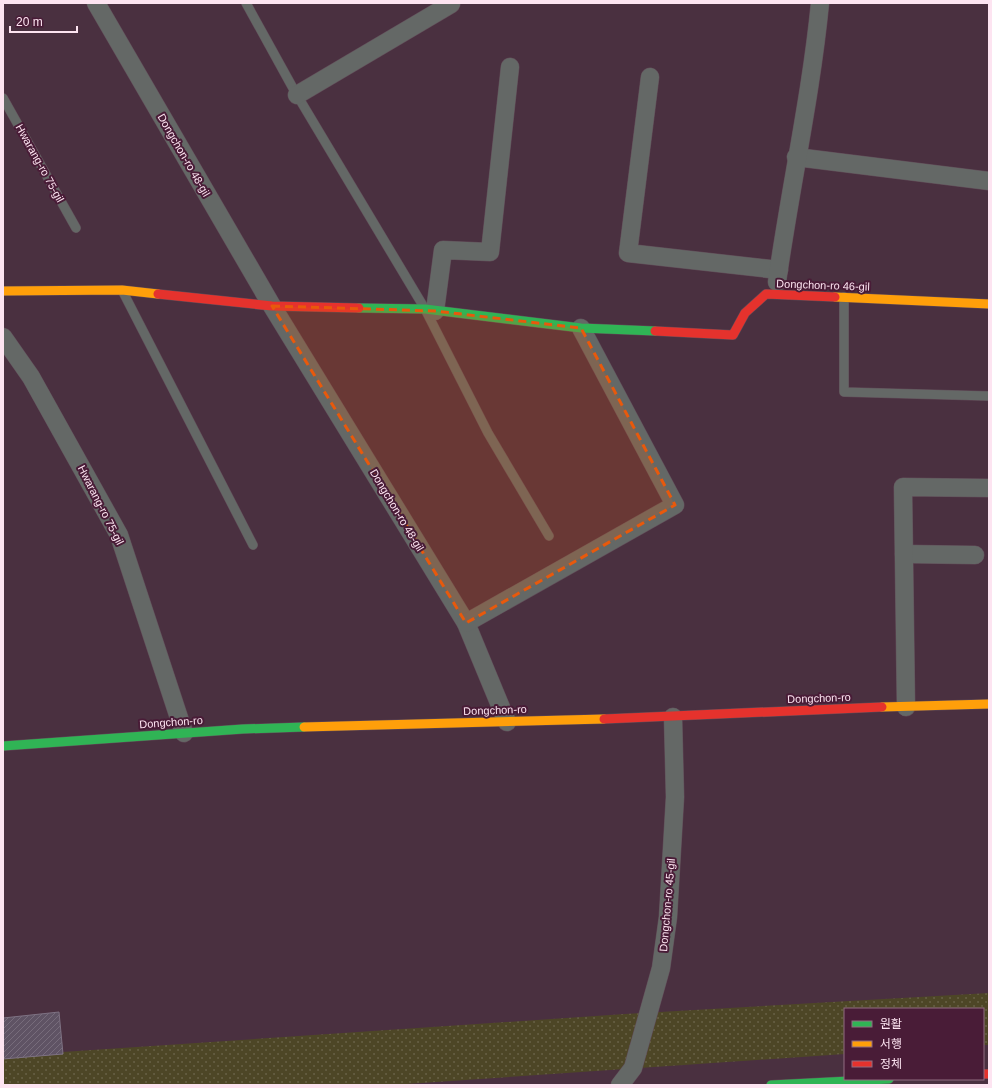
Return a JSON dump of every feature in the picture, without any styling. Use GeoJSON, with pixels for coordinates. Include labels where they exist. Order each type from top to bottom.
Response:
{"type":"FeatureCollection","features":[{"type":"Feature","properties":{"kind":"street","name":"Dongchon-ro 48-gil"},"geometry":{"type":"LineString","coordinates":[[96,3],[272,306],[466,623],[507,722]]}},
{"type":"Feature","properties":{"kind":"street"},"geometry":{"type":"LineString","coordinates":[[776,294],[796,157],[816,46],[820,3]]}},
{"type":"Feature","properties":{"kind":"street"},"geometry":{"type":"LineString","coordinates":[[296,93],[451,4]]}},
{"type":"Feature","properties":{"kind":"street"},"geometry":{"type":"LineString","coordinates":[[430,310],[443,250],[490,252],[510,67]]}},
{"type":"Feature","properties":{"kind":"street"},"geometry":{"type":"LineString","coordinates":[[650,77],[628,253],[779,270]]}},
{"type":"Feature","properties":{"kind":"street"},"geometry":{"type":"LineString","coordinates":[[796,157],[989,181]]}},
{"type":"Feature","properties":{"kind":"street"},"geometry":{"type":"LineString","coordinates":[[3,291],[122,290],[272,306],[430,310],[581,328],[675,505],[466,623]]}},
{"type":"Feature","properties":{"kind":"street","name":"Dongchon-ro 46-gil"},"geometry":{"type":"LineString","coordinates":[[581,328],[733,336],[745,313],[766,294],[989,304]]}},
{"type":"Feature","properties":{"kind":"street","name":"Hwarang-ro 75-gil"},"geometry":{"type":"LineString","coordinates":[[3,337],[32,377],[119,535],[184,733]]}},
{"type":"Feature","properties":{"kind":"street"},"geometry":{"type":"LineString","coordinates":[[906,707],[903,488],[989,488]]}},
{"type":"Feature","properties":{"kind":"street"},"geometry":{"type":"LineString","coordinates":[[904,554],[975,555]]}},
{"type":"Feature","properties":{"kind":"street","name":"Dongchon-ro"},"geometry":{"type":"LineString","coordinates":[[3,746],[243,729],[673,717],[989,704]]}},
{"type":"Feature","properties":{"kind":"street","name":"Dongchon-ro 45-gil"},"geometry":{"type":"LineString","coordinates":[[620,1085],[633,1068],[661,968],[668,917],[675,797],[673,717]]}},
{"type":"Feature","properties":{"kind":"street"},"geometry":{"type":"LineString","coordinates":[[771,1085],[850,1083],[879,1080]]}},
{"type":"Feature","properties":{"kind":"lane"},"geometry":{"type":"LineString","coordinates":[[246,3],[296,93],[430,310],[488,433],[549,536]]}},
{"type":"Feature","properties":{"kind":"lane","name":"Hwarang-ro 75-gil"},"geometry":{"type":"LineString","coordinates":[[3,98],[76,228]]}},
{"type":"Feature","properties":{"kind":"lane"},"geometry":{"type":"LineString","coordinates":[[122,290],[252,545]]}},
{"type":"Feature","properties":{"kind":"lane"},"geometry":{"type":"LineString","coordinates":[[844,297],[844,392],[989,396]]}},
{"type":"Feature","properties":{"kind":"highlighted area"},"geometry":{"type":"Polygon","coordinates":[[[272,306],[435,311],[581,328],[675,505],[466,623],[272,306]]]}},
{"type":"Feature","properties":{"kind":"shaded area"},"geometry":{"type":"Polygon","coordinates":[[[989,993],[989,1045],[984,1045],[984,1008],[844,1008],[844,1054],[392,1085],[3,1085],[3,1056],[625,1014],[989,993]]]}},
{"type":"Feature","properties":{"kind":"building"},"geometry":{"type":"Polygon","coordinates":[[[59,1012],[63,1054],[3,1059],[3,1018],[59,1012]]]}},
{"type":"Feature","properties":{"kind":"traffic: fast"},"geometry":{"type":"LineString","coordinates":[[359,308],[425,309],[581,328],[655,331]]}},
{"type":"Feature","properties":{"kind":"traffic: fast"},"geometry":{"type":"LineString","coordinates":[[3,746],[243,729],[304,727]]}},
{"type":"Feature","properties":{"kind":"traffic: fast"},"geometry":{"type":"LineString","coordinates":[[771,1085],[869,1080]]}},
{"type":"Feature","properties":{"kind":"traffic: slow"},"geometry":{"type":"LineString","coordinates":[[3,291],[122,290],[158,294]]}},
{"type":"Feature","properties":{"kind":"traffic: slow"},"geometry":{"type":"LineString","coordinates":[[835,297],[989,304]]}},
{"type":"Feature","properties":{"kind":"traffic: slow"},"geometry":{"type":"LineString","coordinates":[[882,707],[989,704]]}},
{"type":"Feature","properties":{"kind":"traffic: slow"},"geometry":{"type":"LineString","coordinates":[[304,727],[604,719]]}},
{"type":"Feature","properties":{"kind":"traffic: jam"},"geometry":{"type":"LineString","coordinates":[[158,294],[272,306],[359,308]]}},
{"type":"Feature","properties":{"kind":"traffic: jam"},"geometry":{"type":"LineString","coordinates":[[655,331],[733,335],[745,313],[766,294],[835,297]]}},
{"type":"Feature","properties":{"kind":"traffic: jam"},"geometry":{"type":"LineString","coordinates":[[604,719],[882,707]]}},
{"type":"Feature","properties":{"kind":"traffic: jam"},"geometry":{"type":"LineString","coordinates":[[984,1074],[989,1074]]}}]}
